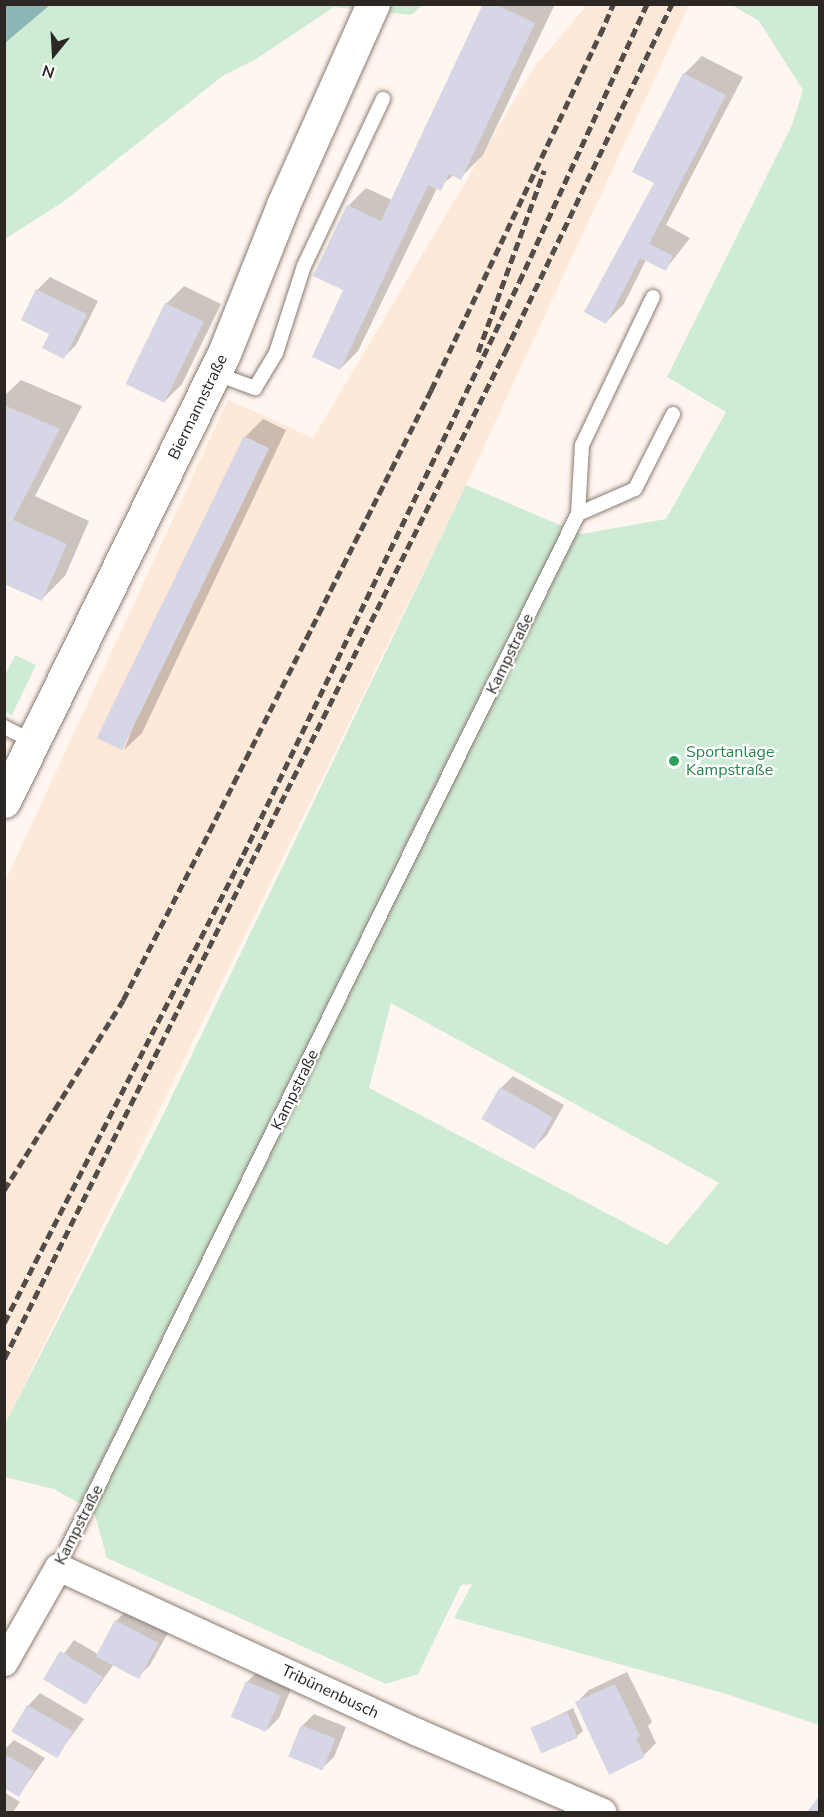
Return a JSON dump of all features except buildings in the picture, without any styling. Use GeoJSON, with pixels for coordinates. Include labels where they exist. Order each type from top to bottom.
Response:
{"type":"FeatureCollection","features":[{"type":"Feature","properties":{"kind":"street","name":"Biermannstraße"},"geometry":{"type":"LineString","coordinates":[[4,801],[214,373],[283,205],[371,7]]}},
{"type":"Feature","properties":{"kind":"street","name":"Kampstraße"},"geometry":{"type":"LineString","coordinates":[[4,1662],[58,1567]]}},
{"type":"Feature","properties":{"kind":"street","name":"Tribünenbusch"},"geometry":{"type":"LineString","coordinates":[[58,1567],[417,1732],[603,1812]]}},
{"type":"Feature","properties":{"kind":"lane"},"geometry":{"type":"LineString","coordinates":[[214,373],[247,388],[255,388],[276,353],[304,266],[383,99]]}},
{"type":"Feature","properties":{"kind":"lane"},"geometry":{"type":"LineString","coordinates":[[654,297],[582,445],[578,514],[635,489],[673,414]]}},
{"type":"Feature","properties":{"kind":"lane","name":"Kampstraße"},"geometry":{"type":"LineString","coordinates":[[58,1567],[578,514]]}},
{"type":"Feature","properties":{"kind":"lane"},"geometry":{"type":"LineString","coordinates":[[4,727],[34,742]]}},
{"type":"Feature","properties":{"kind":"shaded area"},"geometry":{"type":"Polygon","coordinates":[[[682,4],[688,7],[466,485],[5,1424],[5,882],[228,400],[313,438],[533,69],[587,5],[682,4]]]}},
{"type":"Feature","properties":{"kind":"green space"},"geometry":{"type":"Polygon","coordinates":[[[50,5],[423,5],[411,15],[334,7],[256,59],[224,75],[63,202],[5,239],[5,43],[50,5]]]}},
{"type":"Feature","properties":{"kind":"green space"},"geometry":{"type":"Polygon","coordinates":[[[732,5],[819,5],[819,1725],[723,1693],[454,1618],[472,1584],[461,1585],[418,1674],[386,1684],[107,1558],[94,1512],[54,1489],[5,1477],[4,1426],[160,1121],[466,485],[581,534],[666,519],[726,412],[667,377],[792,125],[803,90],[759,21],[732,5]],[[391,1003],[369,1088],[667,1245],[719,1183],[391,1003]]]}},
{"type":"Feature","properties":{"kind":"green space"},"geometry":{"type":"Polygon","coordinates":[[[15,655],[36,665],[12,715],[5,712],[5,675],[15,655]]]}},
{"type":"Feature","properties":{"kind":"water"},"geometry":{"type":"Polygon","coordinates":[[[5,4],[50,4],[50,5],[5,43],[5,4]]]}},
{"type":"Feature","properties":{"kind":"railway"},"geometry":{"type":"LineString","coordinates":[[600,35],[613,4]]}},
{"type":"Feature","properties":{"kind":"railway"},"geometry":{"type":"LineString","coordinates":[[4,1323],[243,855],[519,282],[647,4]]}},
{"type":"Feature","properties":{"kind":"railway"},"geometry":{"type":"LineString","coordinates":[[4,1359],[505,352],[672,4]]}},
{"type":"Feature","properties":{"kind":"railway"},"geometry":{"type":"LineString","coordinates":[[4,1190],[123,1000],[431,390],[602,30]]}},
{"type":"Feature","properties":{"kind":"railway"},"geometry":{"type":"LineString","coordinates":[[478,352],[544,171]]}},
{"type":"Feature","properties":{"kind":"place","name":"Sportanlage Kampstraße"},"geometry":{"type":"Point","coordinates":[674,761]}}]}
